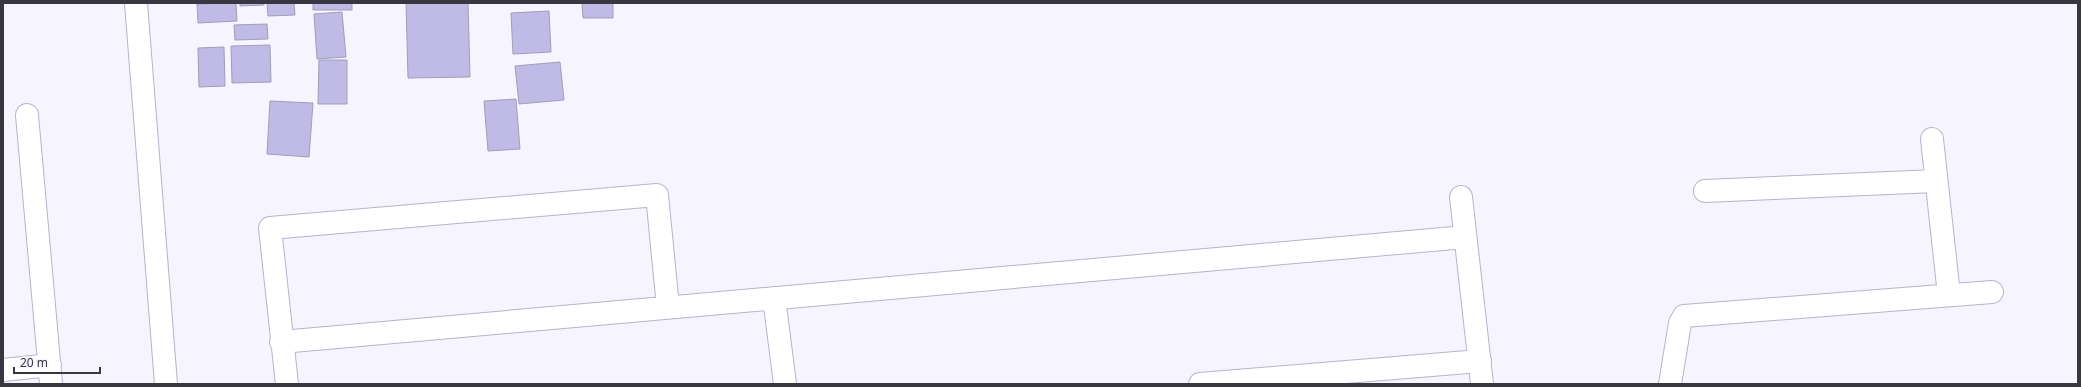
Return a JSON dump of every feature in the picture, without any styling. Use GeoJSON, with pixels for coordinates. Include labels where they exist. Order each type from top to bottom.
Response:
{"type":"FeatureCollection","features":[{"type":"Feature","properties":{"kind":"street"},"geometry":{"type":"LineString","coordinates":[[136,3],[166,384]]}},
{"type":"Feature","properties":{"kind":"street"},"geometry":{"type":"LineString","coordinates":[[3,370],[51,375],[27,115]]}},
{"type":"Feature","properties":{"kind":"street"},"geometry":{"type":"LineString","coordinates":[[1932,139],[1949,295]]}},
{"type":"Feature","properties":{"kind":"street"},"geometry":{"type":"LineString","coordinates":[[1705,191],[1936,182]]}},
{"type":"Feature","properties":{"kind":"street"},"geometry":{"type":"LineString","coordinates":[[287,384],[281,342],[270,228],[657,195],[668,307]]}},
{"type":"Feature","properties":{"kind":"street"},"geometry":{"type":"LineString","coordinates":[[1461,197],[1482,384]]}},
{"type":"Feature","properties":{"kind":"street"},"geometry":{"type":"LineString","coordinates":[[281,342],[1465,237]]}},
{"type":"Feature","properties":{"kind":"street"},"geometry":{"type":"LineString","coordinates":[[1670,384],[1680,323],[1684,316],[1992,292]]}},
{"type":"Feature","properties":{"kind":"street"},"geometry":{"type":"LineString","coordinates":[[774,298],[785,384]]}},
{"type":"Feature","properties":{"kind":"street"},"geometry":{"type":"LineString","coordinates":[[1200,384],[1367,377],[1480,361]]}},
{"type":"Feature","properties":{"kind":"building"},"geometry":{"type":"Polygon","coordinates":[[[236,3],[237,21],[198,23],[197,4],[236,3]]]}},
{"type":"Feature","properties":{"kind":"building"},"geometry":{"type":"Polygon","coordinates":[[[240,3],[264,3],[264,5],[240,6],[240,3]]]}},
{"type":"Feature","properties":{"kind":"building"},"geometry":{"type":"Polygon","coordinates":[[[267,3],[294,3],[295,15],[268,16],[267,3]]]}},
{"type":"Feature","properties":{"kind":"building"},"geometry":{"type":"Polygon","coordinates":[[[313,3],[352,3],[352,10],[313,10],[313,3]]]}},
{"type":"Feature","properties":{"kind":"building"},"geometry":{"type":"Polygon","coordinates":[[[406,3],[468,3],[470,77],[408,78],[406,3]]]}},
{"type":"Feature","properties":{"kind":"building"},"geometry":{"type":"Polygon","coordinates":[[[582,3],[613,3],[613,18],[583,18],[582,3]]]}},
{"type":"Feature","properties":{"kind":"building"},"geometry":{"type":"Polygon","coordinates":[[[549,11],[551,52],[513,54],[511,13],[549,11]]]}},
{"type":"Feature","properties":{"kind":"building"},"geometry":{"type":"Polygon","coordinates":[[[342,12],[346,57],[317,59],[314,14],[342,12]]]}},
{"type":"Feature","properties":{"kind":"building"},"geometry":{"type":"Polygon","coordinates":[[[267,24],[268,39],[235,40],[234,25],[267,24]]]}},
{"type":"Feature","properties":{"kind":"building"},"geometry":{"type":"Polygon","coordinates":[[[270,45],[271,82],[232,83],[231,46],[270,45]]]}},
{"type":"Feature","properties":{"kind":"building"},"geometry":{"type":"Polygon","coordinates":[[[224,47],[225,86],[199,87],[198,48],[224,47]]]}},
{"type":"Feature","properties":{"kind":"building"},"geometry":{"type":"Polygon","coordinates":[[[319,60],[347,60],[347,104],[318,104],[319,60]]]}},
{"type":"Feature","properties":{"kind":"building"},"geometry":{"type":"Polygon","coordinates":[[[560,62],[564,100],[519,104],[515,66],[560,62]]]}},
{"type":"Feature","properties":{"kind":"building"},"geometry":{"type":"Polygon","coordinates":[[[516,99],[520,149],[488,151],[484,101],[516,99]]]}},
{"type":"Feature","properties":{"kind":"building"},"geometry":{"type":"Polygon","coordinates":[[[270,101],[313,103],[309,157],[267,154],[270,101]]]}}]}
